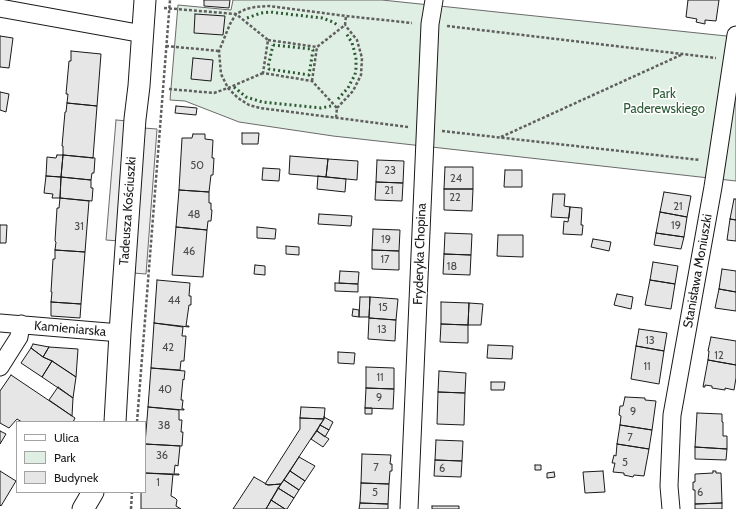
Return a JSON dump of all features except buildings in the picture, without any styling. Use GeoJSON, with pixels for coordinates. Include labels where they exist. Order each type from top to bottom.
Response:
{"type":"FeatureCollection","features":[{"type":"Feature","properties":{"kind":"street","name":"Fryderyka Chopina"},"geometry":{"type":"LineString","coordinates":[[410,509],[430,24],[434,0]]}},
{"type":"Feature","properties":{"kind":"street","name":"Tadeusza Kościuszki"},"geometry":{"type":"LineString","coordinates":[[114,421],[144,3]]}},
{"type":"Feature","properties":{"kind":"street"},"geometry":{"type":"LineString","coordinates":[[0,8],[142,39]]}},
{"type":"Feature","properties":{"kind":"street","name":"Stanisława Moniuszki"},"geometry":{"type":"LineString","coordinates":[[671,509],[669,486],[672,415],[712,194],[736,34]]}},
{"type":"Feature","properties":{"kind":"street","name":"Kamieniarska"},"geometry":{"type":"LineString","coordinates":[[0,323],[120,333]]}},
{"type":"Feature","properties":{"kind":"street","name":"Kamieniarska"},"geometry":{"type":"LineString","coordinates":[[0,366],[19,337],[21,324]]}},
{"type":"Feature","properties":{"kind":"street"},"geometry":{"type":"LineString","coordinates":[[83,509],[92,493]]}},
{"type":"Feature","properties":{"kind":"path"},"geometry":{"type":"LineString","coordinates":[[138,421],[170,0]]}},
{"type":"Feature","properties":{"kind":"path"},"geometry":{"type":"LineString","coordinates":[[144,3],[169,9],[236,14],[246,9],[269,6],[732,60]]}},
{"type":"Feature","properties":{"kind":"path"},"geometry":{"type":"LineString","coordinates":[[236,14],[268,40],[317,47]]}},
{"type":"Feature","properties":{"kind":"path"},"geometry":{"type":"LineString","coordinates":[[236,14],[230,24],[220,51],[221,74],[228,88],[238,98],[249,105],[260,108],[426,129],[717,162]]}},
{"type":"Feature","properties":{"kind":"path"},"geometry":{"type":"LineString","coordinates":[[336,118],[337,108],[353,91],[361,75],[362,58],[357,40],[345,25],[346,16]]}},
{"type":"Feature","properties":{"kind":"path"},"geometry":{"type":"LineString","coordinates":[[312,81],[317,47],[345,25]]}},
{"type":"Feature","properties":{"kind":"path"},"geometry":{"type":"LineString","coordinates":[[142,39],[166,46],[220,51]]}},
{"type":"Feature","properties":{"kind":"path"},"geometry":{"type":"LineString","coordinates":[[263,73],[268,40]]}},
{"type":"Feature","properties":{"kind":"path"},"geometry":{"type":"LineString","coordinates":[[500,137],[683,54]]}},
{"type":"Feature","properties":{"kind":"path"},"geometry":{"type":"LineString","coordinates":[[169,89],[214,93],[263,73],[312,81],[337,108]]}},
{"type":"Feature","properties":{"kind":"path"},"geometry":{"type":"LineString","coordinates":[[131,509],[132,493]]}},
{"type":"Feature","properties":{"kind":"green space","name":"Park Paderewskiego"},"geometry":{"type":"Polygon","coordinates":[[[233,0],[382,0],[736,37],[736,181],[333,136],[239,122],[185,101],[170,100],[178,5],[231,10],[233,0]]]}},
{"type":"Feature","properties":{"kind":"shaded area"},"geometry":{"type":"Polygon","coordinates":[[[116,120],[128,121],[119,241],[106,240],[116,120]]]}},
{"type":"Feature","properties":{"kind":"shaded area"},"geometry":{"type":"Polygon","coordinates":[[[144,128],[157,129],[146,274],[133,273],[144,128]]]}},
{"type":"Feature","properties":{"kind":"hedge"},"geometry":{"type":"LineString","coordinates":[[247,18],[261,13],[270,12],[322,18],[339,26]]}},
{"type":"Feature","properties":{"kind":"hedge"},"geometry":{"type":"LineString","coordinates":[[338,99],[348,88],[355,75],[356,68],[354,50],[346,33]]}},
{"type":"Feature","properties":{"kind":"hedge"},"geometry":{"type":"LineString","coordinates":[[273,45],[313,50],[309,75],[269,69],[268,67],[273,45]]}},
{"type":"Feature","properties":{"kind":"hedge"},"geometry":{"type":"LineString","coordinates":[[234,87],[246,97],[262,102],[321,108],[331,106]]}}]}
